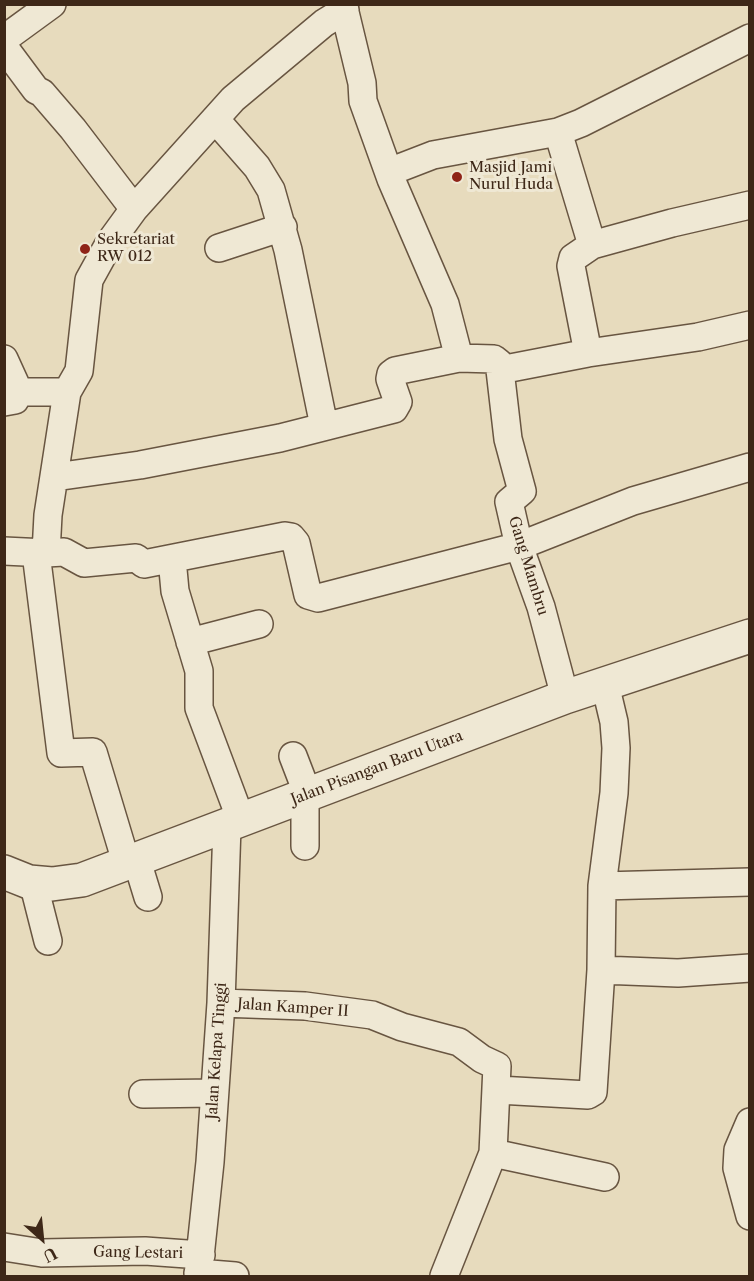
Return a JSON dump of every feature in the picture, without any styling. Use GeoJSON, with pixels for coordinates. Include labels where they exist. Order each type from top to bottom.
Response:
{"type":"FeatureCollection","features":[{"type":"Feature","properties":{"kind":"street"},"geometry":{"type":"LineString","coordinates":[[4,39],[52,4]]}},
{"type":"Feature","properties":{"kind":"street"},"geometry":{"type":"LineString","coordinates":[[148,897],[132,863],[93,752],[61,753],[41,553],[67,392],[79,371],[89,280],[110,242],[134,209],[233,99],[344,7],[362,83],[363,101],[389,171],[445,304],[459,358]]}},
{"type":"Feature","properties":{"kind":"street"},"geometry":{"type":"LineString","coordinates":[[389,171],[433,155],[558,132],[581,123],[750,38]]}},
{"type":"Feature","properties":{"kind":"street"},"geometry":{"type":"LineString","coordinates":[[4,47],[36,90],[42,93],[73,129],[134,209]]}},
{"type":"Feature","properties":{"kind":"street"},"geometry":{"type":"LineString","coordinates":[[215,119],[272,190],[282,226],[324,426]]}},
{"type":"Feature","properties":{"kind":"street"},"geometry":{"type":"LineString","coordinates":[[558,132],[592,245]]}},
{"type":"Feature","properties":{"kind":"street"},"geometry":{"type":"LineString","coordinates":[[588,353],[571,266],[573,258],[592,245],[750,205]]}},
{"type":"Feature","properties":{"kind":"street"},"geometry":{"type":"LineString","coordinates":[[219,248],[282,226]]}},
{"type":"Feature","properties":{"kind":"street"},"geometry":{"type":"LineString","coordinates":[[55,477],[245,445],[394,409],[398,402],[390,379],[391,374],[395,371],[459,358],[494,359],[499,363],[500,370],[588,353],[646,346],[750,325]]}},
{"type":"Feature","properties":{"kind":"street"},"geometry":{"type":"LineString","coordinates":[[4,359],[12,397],[67,392]]}},
{"type":"Feature","properties":{"kind":"street","name":"Gang Mambru"},"geometry":{"type":"LineString","coordinates":[[500,370],[507,439],[522,491],[509,502],[519,546],[541,607],[565,697]]}},
{"type":"Feature","properties":{"kind":"street"},"geometry":{"type":"LineString","coordinates":[[4,551],[64,552],[84,563],[136,558],[144,564],[291,537],[296,543],[308,595],[318,598],[519,546],[633,501],[750,468]]}},
{"type":"Feature","properties":{"kind":"street"},"geometry":{"type":"LineString","coordinates":[[172,559],[175,591],[199,671],[199,708],[234,823]]}},
{"type":"Feature","properties":{"kind":"street"},"geometry":{"type":"LineString","coordinates":[[190,642],[259,624]]}},
{"type":"Feature","properties":{"kind":"street","name":"Jalan Pisangan Baru Utara"},"geometry":{"type":"LineString","coordinates":[[19,877],[52,884],[82,880],[132,863],[565,697],[750,636]]}},
{"type":"Feature","properties":{"kind":"street"},"geometry":{"type":"LineString","coordinates":[[444,1276],[493,1153],[498,1078],[588,1095],[593,1092],[601,970],[602,886],[614,793],[616,748],[614,722],[605,684]]}},
{"type":"Feature","properties":{"kind":"street"},"geometry":{"type":"LineString","coordinates":[[293,756],[306,795],[305,846]]}},
{"type":"Feature","properties":{"kind":"street","name":"Jalan Kelapa Tinggi"},"geometry":{"type":"LineString","coordinates":[[199,1268],[234,823]]}},
{"type":"Feature","properties":{"kind":"street"},"geometry":{"type":"LineString","coordinates":[[19,877],[48,941]]}},
{"type":"Feature","properties":{"kind":"street"},"geometry":{"type":"LineString","coordinates":[[602,886],[750,882]]}},
{"type":"Feature","properties":{"kind":"street"},"geometry":{"type":"LineString","coordinates":[[601,970],[678,973],[750,968]]}},
{"type":"Feature","properties":{"kind":"street","name":"Jalan Kamper II"},"geometry":{"type":"LineString","coordinates":[[220,1003],[305,1006],[372,1015],[402,1027],[459,1042],[482,1059],[498,1078]]}},
{"type":"Feature","properties":{"kind":"street"},"geometry":{"type":"LineString","coordinates":[[143,1094],[214,1093]]}},
{"type":"Feature","properties":{"kind":"street"},"geometry":{"type":"LineString","coordinates":[[750,1122],[738,1150],[737,1168],[750,1216]]}},
{"type":"Feature","properties":{"kind":"street"},"geometry":{"type":"LineString","coordinates":[[493,1153],[605,1177]]}},
{"type":"Feature","properties":{"kind":"street","name":"Gang Lestari"},"geometry":{"type":"LineString","coordinates":[[4,1247],[42,1253],[145,1251],[199,1268],[235,1276]]}},
{"type":"Feature","properties":{"kind":"place","name":"Masjid Jami Nurul Huda"},"geometry":{"type":"Point","coordinates":[457,177]}},
{"type":"Feature","properties":{"kind":"place","name":"Sekretariat RW 012"},"geometry":{"type":"Point","coordinates":[85,249]}}]}
